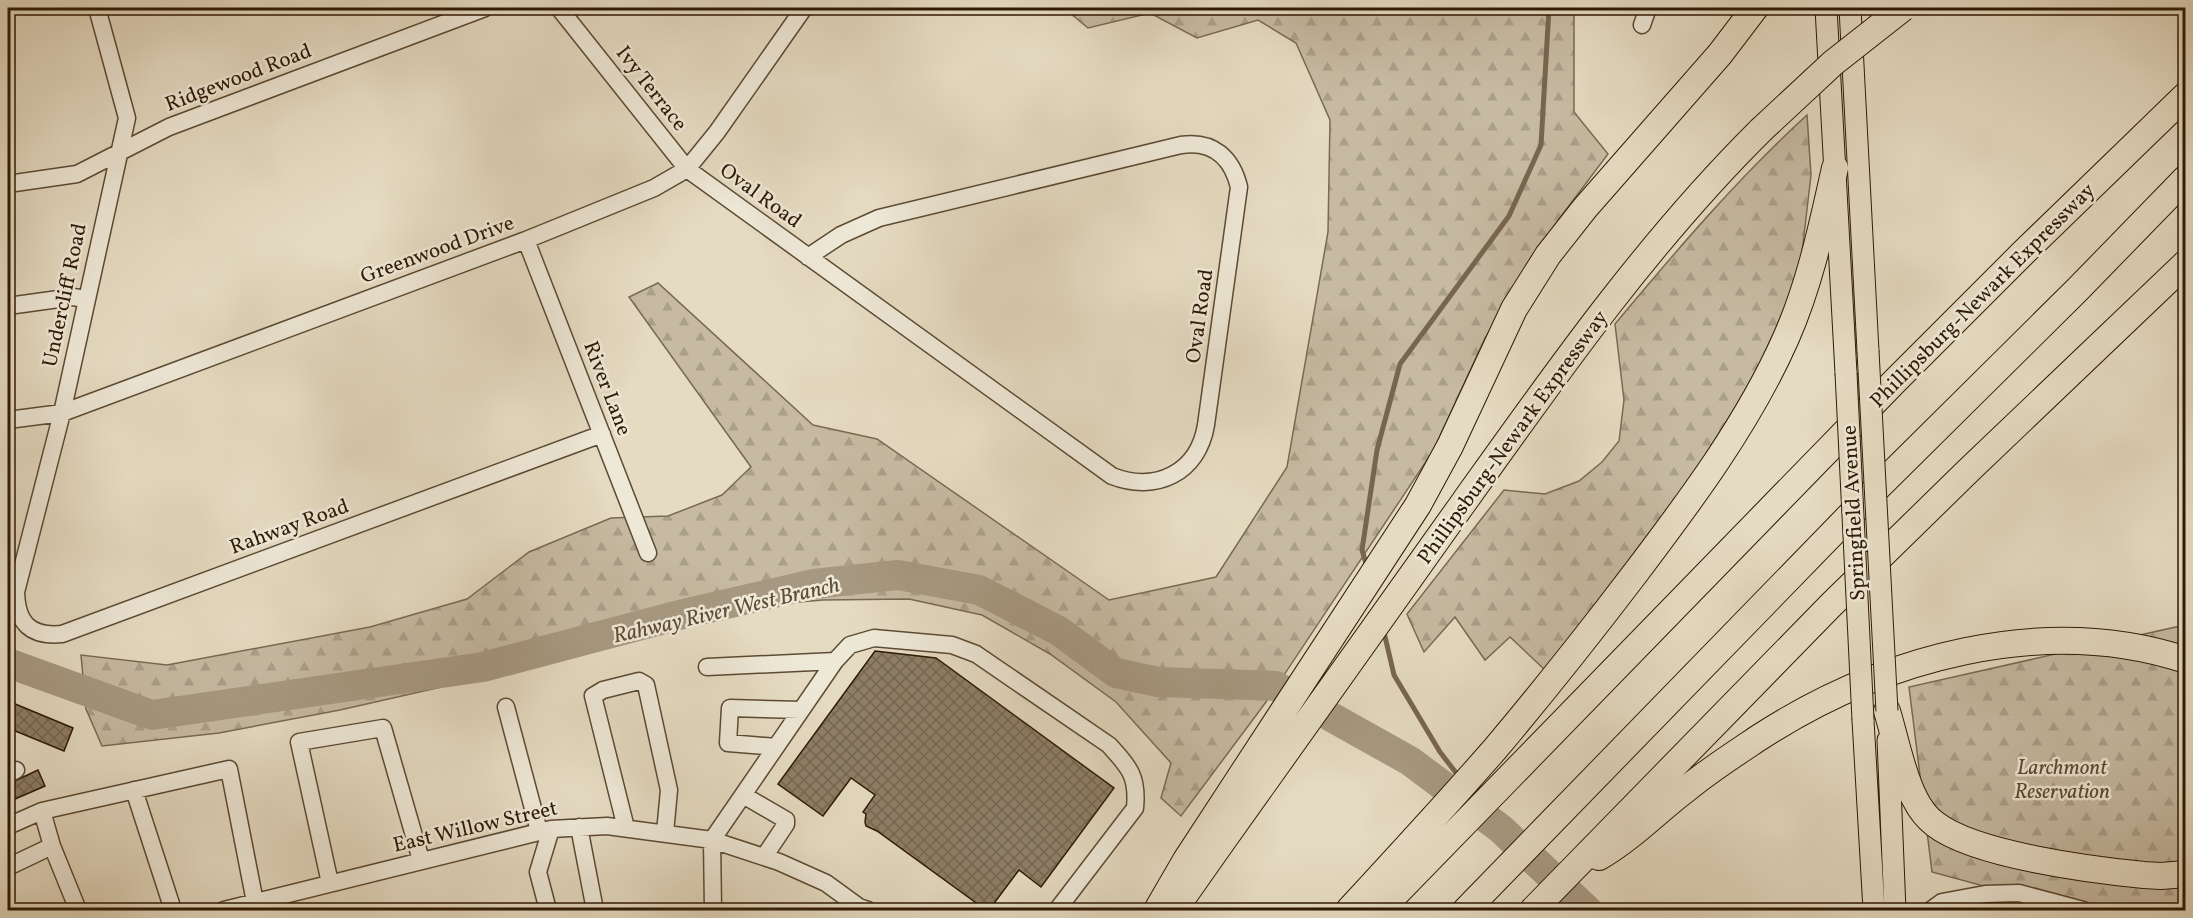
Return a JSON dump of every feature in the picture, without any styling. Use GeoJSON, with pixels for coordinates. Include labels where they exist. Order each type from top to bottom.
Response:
{"type":"FeatureCollection","features":[{"type":"Feature","properties":{"kind":"highway"},"geometry":{"type":"LineString","coordinates":[[1157,910],[1186,860],[1389,551],[1433,479],[1514,309],[1548,255],[1585,208],[1720,54],[1755,8]]}},
{"type":"Feature","properties":{"kind":"highway","name":"Phillipsburg-Newark Expressway"},"geometry":{"type":"LineString","coordinates":[[1173,910],[1532,407],[1611,302],[1701,192],[1761,129],[1833,63],[1903,8]]}},
{"type":"Feature","properties":{"kind":"highway","name":"Phillipsburg-Newark Expressway"},"geometry":{"type":"LineString","coordinates":[[1380,910],[1904,373],[2023,253],[2186,95]]}},
{"type":"Feature","properties":{"kind":"highway"},"geometry":{"type":"LineString","coordinates":[[1349,910],[1496,747],[1653,550],[1696,491],[1745,415],[1781,349],[1804,292],[1835,168]]}},
{"type":"Feature","properties":{"kind":"highway"},"geometry":{"type":"LineString","coordinates":[[1467,910],[1860,505],[2078,289],[2158,204],[2186,178]]}},
{"type":"Feature","properties":{"kind":"highway"},"geometry":{"type":"LineString","coordinates":[[2078,289],[2186,200]]}},
{"type":"Feature","properties":{"kind":"highway"},"geometry":{"type":"LineString","coordinates":[[1533,910],[1567,875],[1601,849],[1840,596],[1977,461],[2186,263]]}},
{"type":"Feature","properties":{"kind":"highway"},"geometry":{"type":"LineString","coordinates":[[1601,849],[1622,843],[1689,787],[1759,737],[1823,701],[1905,668],[1986,648],[2060,641],[2120,645],[2186,660]]}},
{"type":"Feature","properties":{"kind":"highway"},"geometry":{"type":"LineString","coordinates":[[1887,711],[1915,800],[1934,823],[1945,830],[1976,844],[2040,859],[2127,873],[2161,876],[2186,874]]}},
{"type":"Feature","properties":{"kind":"main road","name":"Springfield Avenue"},"geometry":{"type":"LineString","coordinates":[[1826,8],[1874,910]]}},
{"type":"Feature","properties":{"kind":"main road","name":"Springfield Avenue"},"geometry":{"type":"LineString","coordinates":[[1850,8],[1887,711],[1895,910]]}},
{"type":"Feature","properties":{"kind":"street","name":"Undercliff Road"},"geometry":{"type":"LineString","coordinates":[[16,592],[62,412],[127,118],[97,8]]}},
{"type":"Feature","properties":{"kind":"street","name":"Ridgewood Road"},"geometry":{"type":"LineString","coordinates":[[8,184],[77,174],[169,127],[485,8]]}},
{"type":"Feature","properties":{"kind":"street","name":"Ivy Terrace"},"geometry":{"type":"LineString","coordinates":[[559,8],[687,169]]}},
{"type":"Feature","properties":{"kind":"street","name":"Greenwood Drive"},"geometry":{"type":"LineString","coordinates":[[8,420],[62,412],[526,240],[654,188],[687,169],[717,132],[804,8]]}},
{"type":"Feature","properties":{"kind":"street"},"geometry":{"type":"LineString","coordinates":[[1642,25],[1648,8]]}},
{"type":"Feature","properties":{"kind":"street","name":"Oval Road"},"geometry":{"type":"LineString","coordinates":[[687,169],[808,257],[1112,476],[1132,482],[1152,482],[1178,472],[1193,458],[1205,434],[1239,187],[1235,173],[1227,160],[1216,150],[1202,145],[1181,145],[879,218],[841,235],[808,257]]}},
{"type":"Feature","properties":{"kind":"street","name":"River Lane"},"geometry":{"type":"LineString","coordinates":[[526,240],[648,553]]}},
{"type":"Feature","properties":{"kind":"street"},"geometry":{"type":"LineString","coordinates":[[8,306],[73,297],[86,299]]}},
{"type":"Feature","properties":{"kind":"street","name":"Rahway Road"},"geometry":{"type":"LineString","coordinates":[[16,592],[16,607],[21,620],[32,630],[49,635],[62,634],[602,434]]}},
{"type":"Feature","properties":{"kind":"street"},"geometry":{"type":"LineString","coordinates":[[713,910],[712,840],[835,661],[850,645],[874,638],[952,645],[976,654],[1109,745],[1125,762],[1137,787],[1135,808],[1057,910]]}},
{"type":"Feature","properties":{"kind":"street"},"geometry":{"type":"LineString","coordinates":[[707,667],[835,661]]}},
{"type":"Feature","properties":{"kind":"street"},"geometry":{"type":"LineString","coordinates":[[626,828],[593,696],[603,690],[639,681],[646,685],[669,790],[665,833]]}},
{"type":"Feature","properties":{"kind":"street"},"geometry":{"type":"LineString","coordinates":[[506,707],[545,830],[538,872],[548,910]]}},
{"type":"Feature","properties":{"kind":"street"},"geometry":{"type":"LineString","coordinates":[[776,747],[728,743],[730,708],[801,710]]}},
{"type":"Feature","properties":{"kind":"street"},"geometry":{"type":"LineString","coordinates":[[330,883],[299,742],[383,728],[422,860]]}},
{"type":"Feature","properties":{"kind":"street"},"geometry":{"type":"LineString","coordinates":[[8,826],[42,811],[229,769],[255,902]]}},
{"type":"Feature","properties":{"kind":"street"},"geometry":{"type":"LineString","coordinates":[[134,790],[173,910]]}},
{"type":"Feature","properties":{"kind":"street"},"geometry":{"type":"LineString","coordinates":[[743,795],[786,820],[786,824],[764,857]]}},
{"type":"Feature","properties":{"kind":"street"},"geometry":{"type":"LineString","coordinates":[[42,811],[52,846],[78,910]]}},
{"type":"Feature","properties":{"kind":"street","name":"East Willow Street"},"geometry":{"type":"LineString","coordinates":[[224,910],[545,830],[607,826],[712,840],[764,857],[826,883],[859,907],[868,910]]}},
{"type":"Feature","properties":{"kind":"street"},"geometry":{"type":"LineString","coordinates":[[579,827],[595,910]]}},
{"type":"Feature","properties":{"kind":"street"},"geometry":{"type":"LineString","coordinates":[[8,867],[52,846]]}},
{"type":"Feature","properties":{"kind":"street"},"geometry":{"type":"LineString","coordinates":[[1931,910],[1942,902],[1985,894],[2019,893],[2083,910]]}},
{"type":"Feature","properties":{"kind":"green space"},"geometry":{"type":"Polygon","coordinates":[[[1064,8],[1574,8],[1574,112],[1608,154],[1559,219],[1485,338],[1433,451],[1266,702],[1181,816],[1161,798],[1171,763],[1116,702],[1050,654],[982,615],[909,599],[823,600],[739,607],[459,683],[340,710],[219,733],[102,746],[86,709],[81,655],[167,665],[370,627],[467,599],[529,552],[611,518],[668,516],[722,495],[751,467],[629,297],[658,283],[813,425],[877,439],[1109,600],[1216,577],[1287,467],[1328,232],[1330,120],[1296,43],[1258,20],[1197,38],[1150,13],[1088,28],[1064,8]]]}},
{"type":"Feature","properties":{"kind":"green space"},"geometry":{"type":"Polygon","coordinates":[[[1807,115],[1811,175],[1799,278],[1751,383],[1691,478],[1545,670],[1510,637],[1485,660],[1455,617],[1424,652],[1407,614],[1504,490],[1545,494],[1579,481],[1602,462],[1619,441],[1624,400],[1615,324],[1732,190],[1807,115]]]}},
{"type":"Feature","properties":{"kind":"green space","name":"Larchmont Reservation"},"geometry":{"type":"Polygon","coordinates":[[[2185,611],[2185,910],[2072,910],[1932,872],[1909,687],[2180,626],[2185,611]]]}},
{"type":"Feature","properties":{"kind":"building"},"geometry":{"type":"Polygon","coordinates":[[[875,651],[936,658],[1114,788],[1041,887],[1019,870],[989,910],[986,910],[877,831],[866,826],[866,814],[863,812],[875,795],[851,778],[823,816],[778,784],[875,651]]]}},
{"type":"Feature","properties":{"kind":"building"},"geometry":{"type":"Polygon","coordinates":[[[8,701],[73,728],[64,751],[8,728],[8,701]]]}},
{"type":"Feature","properties":{"kind":"building"},"geometry":{"type":"Polygon","coordinates":[[[38,770],[45,786],[8,802],[8,784],[38,770]]]}},
{"type":"Feature","properties":{"kind":"waterway"},"geometry":{"type":"LineString","coordinates":[[1367,567],[1362,550],[1377,450],[1400,364],[1509,216],[1541,145],[1549,8]]}},
{"type":"Feature","properties":{"kind":"waterway","name":"Rahway River West Branch"},"geometry":{"type":"LineString","coordinates":[[8,663],[152,715],[483,667],[683,614],[813,584],[898,575],[979,590],[1059,631],[1116,673],[1158,682],[1276,686],[1410,761],[1501,829],[1587,910]]}},
{"type":"Feature","properties":{"kind":"waterway"},"geometry":{"type":"LineString","coordinates":[[1383,628],[1394,675],[1440,752],[1460,778]]}},
{"type":"Feature","properties":{"kind":"waterway","name":"Rahway River West Branch"},"geometry":{"type":"LineString","coordinates":[[1487,811],[1501,829]]}}]}
